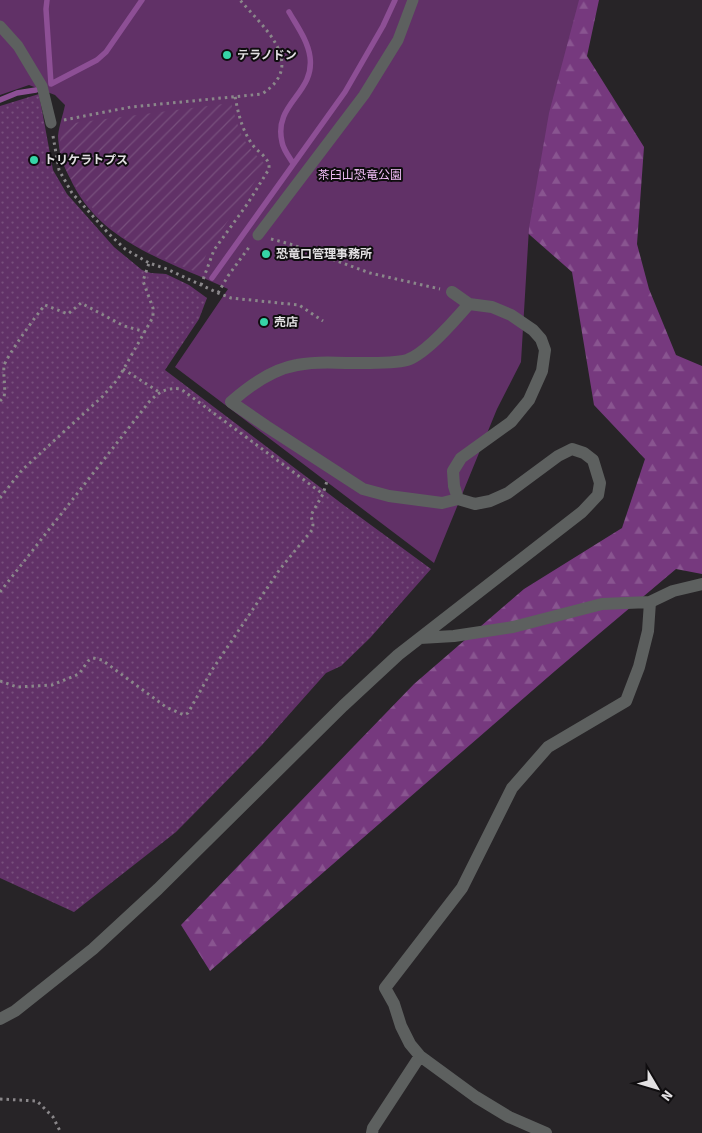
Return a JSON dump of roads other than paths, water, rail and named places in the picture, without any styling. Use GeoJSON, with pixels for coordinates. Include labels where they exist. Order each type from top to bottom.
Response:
{"type":"FeatureCollection","features":[{"type":"Feature","properties":{"kind":"street"},"geometry":{"type":"LineString","coordinates":[[452,292],[469,304],[492,307],[512,315],[533,330],[541,339],[545,350],[542,371],[529,400],[511,422],[461,458],[453,471],[454,486],[458,499]]}},
{"type":"Feature","properties":{"kind":"street"},"geometry":{"type":"LineString","coordinates":[[0,1019],[15,1011],[93,949],[158,889],[343,706],[398,655],[582,512],[598,495],[600,483],[593,460],[584,453],[572,449],[558,456],[508,493],[490,501],[474,504],[458,499],[442,503],[389,496],[363,489],[231,402],[247,388],[275,372],[296,364],[407,360],[418,354],[432,342],[453,323],[469,304]]}},
{"type":"Feature","properties":{"kind":"street"},"geometry":{"type":"LineString","coordinates":[[420,638],[454,636],[513,627],[602,604],[650,602],[673,591],[702,584]]}},
{"type":"Feature","properties":{"kind":"street"},"geometry":{"type":"LineString","coordinates":[[546,1133],[509,1117],[476,1097],[420,1056],[410,1044],[400,1026],[394,1004],[385,988],[462,888],[512,788],[548,747],[626,701],[639,667],[648,632],[650,602]]}},
{"type":"Feature","properties":{"kind":"street"},"geometry":{"type":"LineString","coordinates":[[372,1133],[373,1128],[420,1056]]}},
{"type":"Feature","properties":{"kind":"lane"},"geometry":{"type":"LineString","coordinates":[[258,235],[364,95],[398,40],[412,7],[413,0]]}},
{"type":"Feature","properties":{"kind":"lane"},"geometry":{"type":"LineString","coordinates":[[0,26],[18,46],[42,86],[51,123]]}},
{"type":"Feature","properties":{"kind":"waterway"},"geometry":{"type":"LineString","coordinates":[[47,0],[51,84],[97,60],[106,52],[142,0]]}},
{"type":"Feature","properties":{"kind":"waterway"},"geometry":{"type":"LineString","coordinates":[[212,278],[345,92],[383,26],[395,0]]}},
{"type":"Feature","properties":{"kind":"waterway"},"geometry":{"type":"LineString","coordinates":[[289,12],[305,39],[310,57],[310,70],[306,80],[283,117],[281,129],[283,145],[293,163]]}},
{"type":"Feature","properties":{"kind":"waterway"},"geometry":{"type":"LineString","coordinates":[[0,100],[17,93],[36,90]]}},
{"type":"Feature","properties":{"kind":"place","name":"テラノドン"},"geometry":{"type":"Point","coordinates":[227,55]}},
{"type":"Feature","properties":{"kind":"place","name":"トリケラトプス"},"geometry":{"type":"Point","coordinates":[34,160]}},
{"type":"Feature","properties":{"kind":"place","name":"恐竜口管理事務所"},"geometry":{"type":"Point","coordinates":[266,254]}},
{"type":"Feature","properties":{"kind":"place","name":"売店"},"geometry":{"type":"Point","coordinates":[264,322]}},
{"type":"Feature","properties":{"kind":"park label","name":"茶臼山恐竜公園"},"geometry":{"type":"Point","coordinates":[360,175]}}]}
